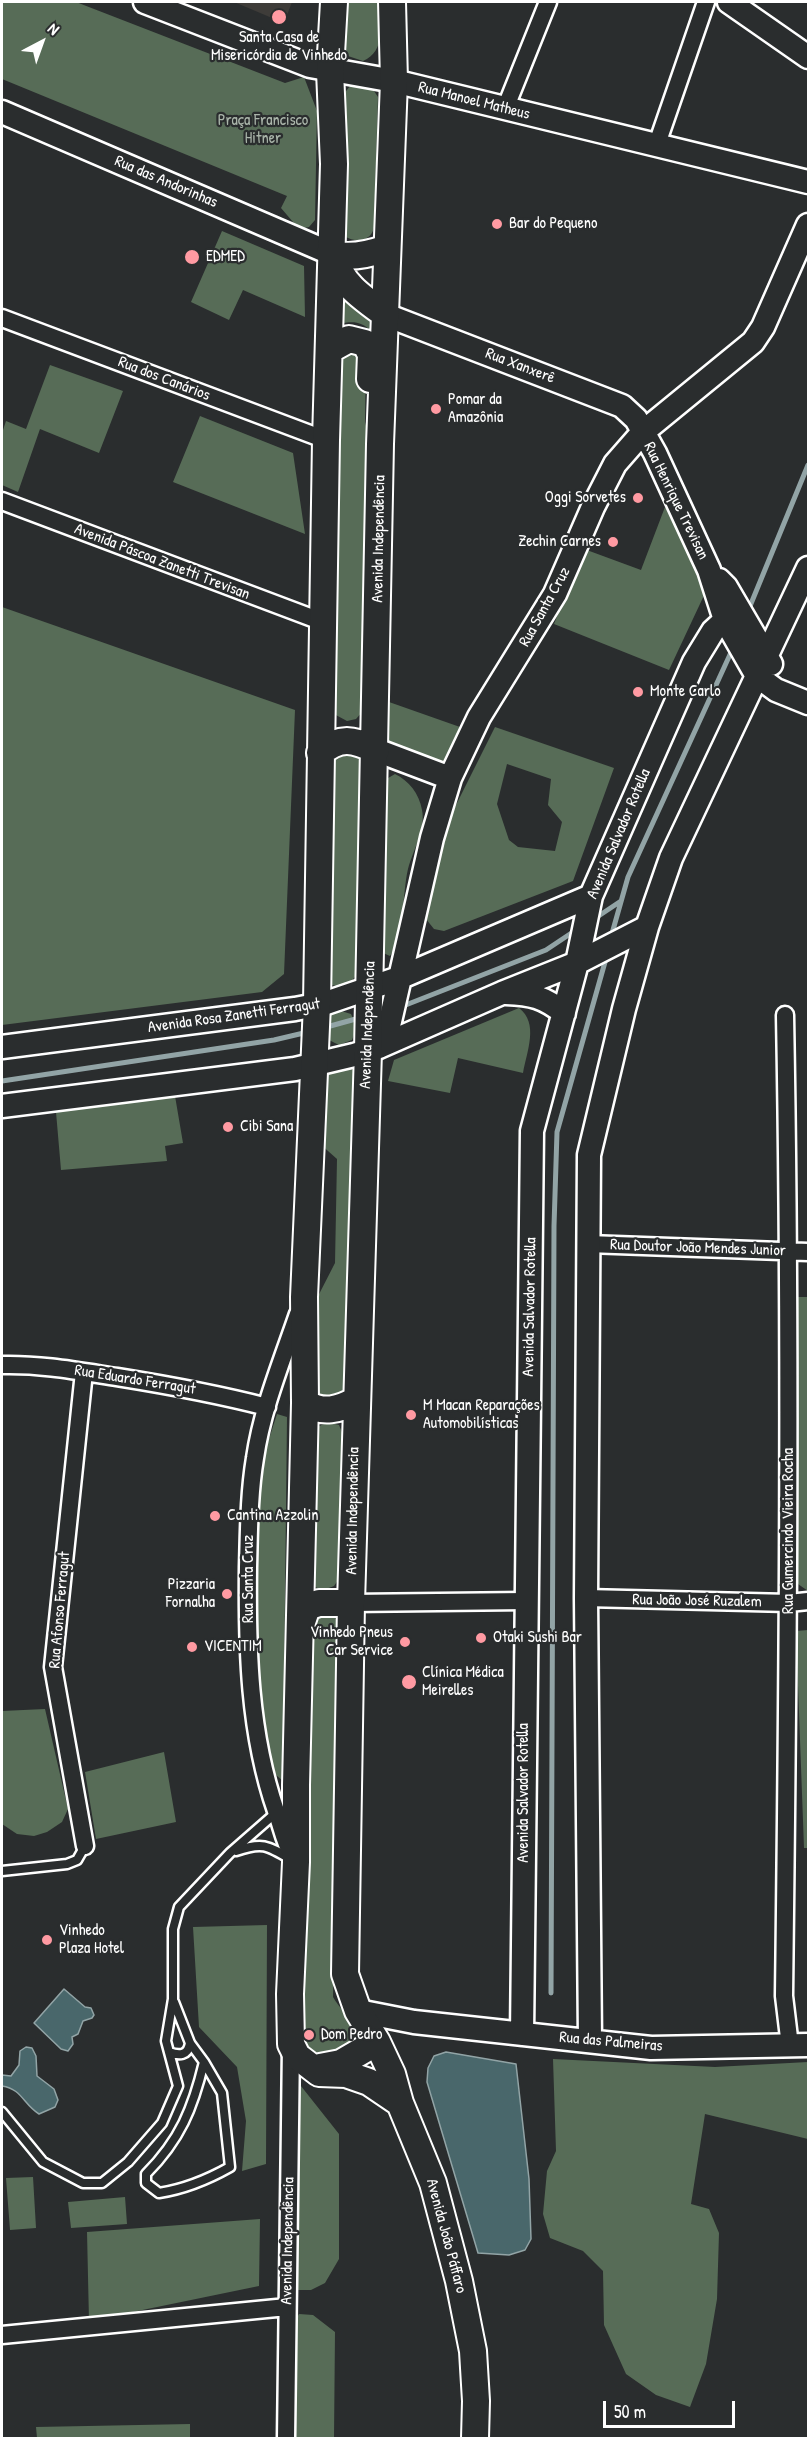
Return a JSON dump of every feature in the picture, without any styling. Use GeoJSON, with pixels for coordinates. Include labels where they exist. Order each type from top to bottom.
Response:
{"type":"FeatureCollection","features":[{"type":"Feature","properties":{"kind":"main road","name":"Avenida Independência"},"geometry":{"type":"LineString","coordinates":[[298,2054],[290,1994],[296,1862],[305,1402],[304,1297],[318,1005],[320,753],[330,253],[334,164],[330,71],[334,2]]}},
{"type":"Feature","properties":{"kind":"main road","name":"Avenida Independência"},"geometry":{"type":"LineString","coordinates":[[377,2042],[358,2011],[345,1974],[356,1400],[374,1049],[370,977],[380,444],[394,81],[392,2]]}},
{"type":"Feature","properties":{"kind":"main road"},"geometry":{"type":"LineString","coordinates":[[330,253],[340,256],[373,253],[387,248]]}},
{"type":"Feature","properties":{"kind":"main road"},"geometry":{"type":"LineString","coordinates":[[330,253],[340,276],[356,293],[386,315]]}},
{"type":"Feature","properties":{"kind":"main road"},"geometry":{"type":"LineString","coordinates":[[329,350],[349,339],[358,340],[369,348],[372,411],[380,444]]}},
{"type":"Feature","properties":{"kind":"main road"},"geometry":{"type":"LineString","coordinates":[[320,753],[331,744],[349,740],[376,750]]}},
{"type":"Feature","properties":{"kind":"main road"},"geometry":{"type":"LineString","coordinates":[[305,1402],[312,1407],[326,1410],[343,1407],[356,1400]]}},
{"type":"Feature","properties":{"kind":"main road"},"geometry":{"type":"LineString","coordinates":[[300,1628],[307,1607],[319,1603],[351,1603]]}},
{"type":"Feature","properties":{"kind":"main road"},"geometry":{"type":"LineString","coordinates":[[298,2054],[322,2067],[341,2063],[377,2042]]}},
{"type":"Feature","properties":{"kind":"main road","name":"Avenida João Páffaro"},"geometry":{"type":"LineString","coordinates":[[377,2042],[392,2074],[400,2103],[433,2183],[459,2281],[472,2351],[476,2401],[475,2439]]}},
{"type":"Feature","properties":{"kind":"main road"},"geometry":{"type":"LineString","coordinates":[[298,2054],[319,2073],[346,2074],[369,2082],[400,2103]]}},
{"type":"Feature","properties":{"kind":"street","name":"Rua Manoel Matheus"},"geometry":{"type":"LineString","coordinates":[[145,2],[310,66],[394,81],[808,182]]}},
{"type":"Feature","properties":{"kind":"street"},"geometry":{"type":"LineString","coordinates":[[505,108],[548,2]]}},
{"type":"Feature","properties":{"kind":"street"},"geometry":{"type":"LineString","coordinates":[[657,144],[706,2]]}},
{"type":"Feature","properties":{"kind":"street"},"geometry":{"type":"LineString","coordinates":[[729,2],[808,57]]}},
{"type":"Feature","properties":{"kind":"street","name":"Rua das Andorinhas"},"geometry":{"type":"LineString","coordinates":[[2,112],[330,253]]}},
{"type":"Feature","properties":{"kind":"street","name":"Rua Santa Cruz"},"geometry":{"type":"LineString","coordinates":[[374,1049],[388,1030],[429,847],[450,778],[479,717],[555,594],[593,507],[615,464],[643,432],[753,342],[763,327],[808,225]]}},
{"type":"Feature","properties":{"kind":"street","name":"Rua Xanxerê"},"geometry":{"type":"LineString","coordinates":[[386,315],[622,405],[636,419],[643,432]]}},
{"type":"Feature","properties":{"kind":"street","name":"Rua dos Canários"},"geometry":{"type":"LineString","coordinates":[[2,318],[326,440]]}},
{"type":"Feature","properties":{"kind":"street","name":"Rua Henrique Trevisan"},"geometry":{"type":"LineString","coordinates":[[643,432],[710,570],[725,620],[761,666]]}},
{"type":"Feature","properties":{"kind":"street","name":"Avenida Páscoa Zanetti Trevisan"},"geometry":{"type":"LineString","coordinates":[[2,501],[323,622]]}},
{"type":"Feature","properties":{"kind":"street"},"geometry":{"type":"LineString","coordinates":[[590,2041],[586,1598],[589,1155],[624,1009],[647,927],[671,858],[808,568]]}},
{"type":"Feature","properties":{"kind":"street","name":"Rua Henrique Trevisan"},"geometry":{"type":"LineString","coordinates":[[710,570],[726,587],[752,631],[761,666]]}},
{"type":"Feature","properties":{"kind":"street"},"geometry":{"type":"LineString","coordinates":[[725,620],[752,631]]}},
{"type":"Feature","properties":{"kind":"street","name":"Avenida Salvador Rotella"},"geometry":{"type":"LineString","coordinates":[[522,2034],[532,1131],[577,963],[591,896],[694,662],[712,631],[725,620]]}},
{"type":"Feature","properties":{"kind":"street"},"geometry":{"type":"LineString","coordinates":[[761,666],[776,690],[806,702]]}},
{"type":"Feature","properties":{"kind":"street"},"geometry":{"type":"LineString","coordinates":[[376,750],[450,778]]}},
{"type":"Feature","properties":{"kind":"street","name":"Avenida Rosa Zanetti Ferragut"},"geometry":{"type":"LineString","coordinates":[[2,1047],[318,1005],[370,977],[456,952],[591,896]]}},
{"type":"Feature","properties":{"kind":"street"},"geometry":{"type":"LineString","coordinates":[[2,1106],[295,1069],[374,1049],[577,963],[647,927]]}},
{"type":"Feature","properties":{"kind":"street"},"geometry":{"type":"LineString","coordinates":[[502,993],[526,994],[547,1000],[564,1013]]}},
{"type":"Feature","properties":{"kind":"street","name":"Rua Gumercindo Vieira Rocha"},"geometry":{"type":"LineString","coordinates":[[785,1015],[789,1252],[789,1603],[784,1996],[800,2045]]}},
{"type":"Feature","properties":{"kind":"street","name":"Rua Doutor João Mendes Junior"},"geometry":{"type":"LineString","coordinates":[[588,1244],[808,1252]]}},
{"type":"Feature","properties":{"kind":"street","name":"Rua Santa Cruz"},"geometry":{"type":"LineString","coordinates":[[296,1862],[283,1840],[277,1813],[267,1787],[256,1732],[248,1657],[249,1510],[255,1456],[267,1407],[304,1297]]}},
{"type":"Feature","properties":{"kind":"street","name":"Rua Eduardo Ferragut"},"geometry":{"type":"LineString","coordinates":[[2,1365],[36,1364],[211,1392],[267,1407]]}},
{"type":"Feature","properties":{"kind":"street","name":"Rua Afonso Ferragut"},"geometry":{"type":"LineString","coordinates":[[84,1372],[53,1667],[85,1846]]}},
{"type":"Feature","properties":{"kind":"street","name":"Rua João José Ruzalem"},"geometry":{"type":"LineString","coordinates":[[586,1598],[789,1603],[808,1601]]}},
{"type":"Feature","properties":{"kind":"street"},"geometry":{"type":"LineString","coordinates":[[351,1603],[526,1602]]}},
{"type":"Feature","properties":{"kind":"street","name":"Rua das Palmeiras"},"geometry":{"type":"LineString","coordinates":[[358,2011],[414,2022],[651,2048],[800,2045]]}},
{"type":"Feature","properties":{"kind":"street"},"geometry":{"type":"LineString","coordinates":[[377,2042],[414,2022]]}},
{"type":"Feature","properties":{"kind":"street","name":"Avenida Independência"},"geometry":{"type":"LineString","coordinates":[[286,2439],[287,2307],[298,2054]]}},
{"type":"Feature","properties":{"kind":"street"},"geometry":{"type":"LineString","coordinates":[[2,2335],[287,2307]]}},
{"type":"Feature","properties":{"kind":"lane"},"geometry":{"type":"LineString","coordinates":[[2,2112],[43,2162],[83,2183],[102,2183],[128,2162],[162,2123],[178,2086],[166,2041],[173,1999],[173,1929],[179,1907],[230,1853],[277,1813],[296,1785]]}},
{"type":"Feature","properties":{"kind":"lane"},"geometry":{"type":"LineString","coordinates":[[230,1853],[254,1845],[267,1845],[296,1862]]}},
{"type":"Feature","properties":{"kind":"lane"},"geometry":{"type":"LineString","coordinates":[[2,1871],[67,1864],[77,1860],[85,1846]]}},
{"type":"Feature","properties":{"kind":"lane"},"geometry":{"type":"LineString","coordinates":[[173,1999],[190,2043],[204,2062],[222,2093],[230,2167],[183,2189],[159,2193],[146,2183],[146,2174],[161,2160],[183,2128],[197,2091],[204,2062]]}},
{"type":"Feature","properties":{"kind":"lane"},"geometry":{"type":"LineString","coordinates":[[169,2052],[178,2056],[183,2055],[189,2049],[190,2043]]}},
{"type":"Feature","properties":{"kind":"shaded area","name":"Santa Casa de Misericórdia de Vinhedo"},"geometry":{"type":"Polygon","coordinates":[[[234,2],[292,2],[284,23],[234,2]]]}},
{"type":"Feature","properties":{"kind":"green space","name":"Praça Francisco Hitner"},"geometry":{"type":"Polygon","coordinates":[[[2,2],[76,2],[285,83],[304,77],[317,111],[315,220],[309,227],[299,229],[281,208],[287,196],[2,79],[2,2]]]}},
{"type":"Feature","properties":{"kind":"green space"},"geometry":{"type":"Polygon","coordinates":[[[344,2],[381,2],[379,44],[376,51],[363,61],[348,56],[344,49],[344,2]]]}},
{"type":"Feature","properties":{"kind":"green space"},"geometry":{"type":"Polygon","coordinates":[[[359,84],[374,91],[378,97],[374,228],[366,239],[353,240],[344,236],[342,96],[351,85],[359,84]]]}},
{"type":"Feature","properties":{"kind":"green space"},"geometry":{"type":"Polygon","coordinates":[[[222,231],[304,266],[305,317],[243,290],[229,320],[191,302],[222,231]]]}},
{"type":"Feature","properties":{"kind":"green space"},"geometry":{"type":"Polygon","coordinates":[[[340,293],[374,313],[372,332],[357,323],[339,324],[340,293]]]}},
{"type":"Feature","properties":{"kind":"green space"},"geometry":{"type":"Polygon","coordinates":[[[343,347],[366,357],[365,422],[372,447],[363,711],[356,719],[347,721],[334,714],[340,351],[343,347]]]}},
{"type":"Feature","properties":{"kind":"green space"},"geometry":{"type":"Polygon","coordinates":[[[50,365],[123,391],[99,453],[40,429],[18,492],[2,485],[2,433],[6,421],[26,429],[50,365]]]}},
{"type":"Feature","properties":{"kind":"green space"},"geometry":{"type":"Polygon","coordinates":[[[200,416],[293,453],[305,534],[173,482],[200,416]]]}},
{"type":"Feature","properties":{"kind":"green space"},"geometry":{"type":"Polygon","coordinates":[[[665,507],[707,589],[669,670],[554,624],[584,549],[641,570],[665,507]]]}},
{"type":"Feature","properties":{"kind":"green space"},"geometry":{"type":"Polygon","coordinates":[[[2,607],[295,710],[284,974],[262,992],[2,1025],[2,607]]]}},
{"type":"Feature","properties":{"kind":"green space"},"geometry":{"type":"Polygon","coordinates":[[[389,702],[460,727],[446,763],[440,767],[407,756],[393,746],[386,732],[389,702]]]}},
{"type":"Feature","properties":{"kind":"green space"},"geometry":{"type":"Polygon","coordinates":[[[495,727],[614,768],[573,881],[444,931],[434,929],[426,919],[433,861],[449,819],[495,727]],[[507,764],[497,804],[509,840],[518,847],[555,851],[562,822],[548,805],[551,779],[507,764]]]}},
{"type":"Feature","properties":{"kind":"green space"},"geometry":{"type":"Polygon","coordinates":[[[341,749],[360,756],[363,762],[359,971],[351,982],[337,986],[326,984],[328,760],[341,749]]]}},
{"type":"Feature","properties":{"kind":"green space"},"geometry":{"type":"Polygon","coordinates":[[[395,774],[405,780],[416,793],[423,817],[421,832],[408,869],[401,926],[390,956],[381,952],[383,781],[395,774]]]}},
{"type":"Feature","properties":{"kind":"green space"},"geometry":{"type":"Polygon","coordinates":[[[519,1008],[529,1021],[530,1029],[529,1047],[523,1073],[458,1058],[450,1093],[388,1081],[394,1060],[519,1008]]]}},
{"type":"Feature","properties":{"kind":"green space"},"geometry":{"type":"Polygon","coordinates":[[[338,1010],[351,1014],[357,1027],[352,1040],[339,1045],[327,1039],[327,1016],[338,1010]]]}},
{"type":"Feature","properties":{"kind":"green space"},"geometry":{"type":"Polygon","coordinates":[[[350,1067],[356,1073],[346,1388],[340,1397],[317,1397],[314,1304],[335,1263],[337,1159],[319,1143],[324,1071],[350,1067]]]}},
{"type":"Feature","properties":{"kind":"green space"},"geometry":{"type":"Polygon","coordinates":[[[175,1096],[183,1143],[165,1146],[167,1161],[61,1170],[56,1112],[175,1096]]]}},
{"type":"Feature","properties":{"kind":"green space"},"geometry":{"type":"Polygon","coordinates":[[[797,1297],[808,1297],[808,1591],[798,1584],[797,1297]]]}},
{"type":"Feature","properties":{"kind":"green space"},"geometry":{"type":"Polygon","coordinates":[[[277,1414],[287,1417],[283,1781],[276,1775],[267,1745],[255,1650],[260,1467],[277,1414]]]}},
{"type":"Feature","properties":{"kind":"green space"},"geometry":{"type":"Polygon","coordinates":[[[327,1422],[339,1425],[344,1437],[341,1576],[334,1586],[321,1589],[310,1582],[314,1429],[327,1422]]]}},
{"type":"Feature","properties":{"kind":"green space"},"geometry":{"type":"Polygon","coordinates":[[[330,1612],[341,1625],[333,1997],[351,2024],[352,2036],[340,2051],[334,2055],[321,2057],[311,2052],[299,2038],[309,1620],[330,1612]]]}},
{"type":"Feature","properties":{"kind":"green space"},"geometry":{"type":"Polygon","coordinates":[[[808,1630],[808,1848],[804,1848],[796,1631],[808,1630]]]}},
{"type":"Feature","properties":{"kind":"green space"},"geometry":{"type":"Polygon","coordinates":[[[45,1709],[68,1809],[62,1822],[47,1832],[34,1836],[17,1834],[2,1824],[2,1711],[45,1709]]]}},
{"type":"Feature","properties":{"kind":"green space"},"geometry":{"type":"Polygon","coordinates":[[[164,1752],[176,1822],[96,1839],[85,1772],[164,1752]]]}},
{"type":"Feature","properties":{"kind":"green space"},"geometry":{"type":"Polygon","coordinates":[[[267,1925],[266,2164],[242,2171],[246,2121],[237,2067],[199,2027],[193,1927],[267,1925]]]}},
{"type":"Feature","properties":{"kind":"green space"},"geometry":{"type":"Polygon","coordinates":[[[553,2059],[715,2067],[808,2062],[808,2139],[705,2114],[691,2204],[709,2209],[719,2233],[717,2299],[706,2364],[690,2407],[656,2395],[626,2374],[604,2325],[603,2271],[583,2251],[550,2238],[543,2214],[547,2171],[556,2151],[553,2059]]]}},
{"type":"Feature","properties":{"kind":"green space"},"geometry":{"type":"Polygon","coordinates":[[[297,2081],[339,2134],[339,2259],[325,2283],[311,2290],[296,2290],[297,2081]]]}},
{"type":"Feature","properties":{"kind":"green space"},"geometry":{"type":"Polygon","coordinates":[[[33,2177],[36,2228],[10,2230],[6,2178],[33,2177]]]}},
{"type":"Feature","properties":{"kind":"green space"},"geometry":{"type":"Polygon","coordinates":[[[125,2197],[127,2224],[71,2228],[68,2202],[125,2197]]]}},
{"type":"Feature","properties":{"kind":"green space"},"geometry":{"type":"Polygon","coordinates":[[[260,2219],[259,2286],[89,2321],[87,2232],[260,2219]]]}},
{"type":"Feature","properties":{"kind":"green space"},"geometry":{"type":"Polygon","coordinates":[[[299,2314],[313,2315],[335,2332],[334,2438],[292,2438],[294,2323],[299,2314]]]}},
{"type":"Feature","properties":{"kind":"green space"},"geometry":{"type":"Polygon","coordinates":[[[190,2424],[190,2438],[37,2438],[36,2427],[190,2424]]]}},
{"type":"Feature","properties":{"kind":"water"},"geometry":{"type":"Polygon","coordinates":[[[64,1989],[85,2007],[91,2008],[94,2015],[83,2021],[78,2034],[72,2037],[73,2044],[68,2051],[61,2049],[34,2023],[64,1989]]]}},
{"type":"Feature","properties":{"kind":"water"},"geometry":{"type":"Polygon","coordinates":[[[26,2047],[32,2048],[36,2056],[37,2076],[54,2089],[58,2100],[55,2107],[39,2114],[14,2090],[2,2086],[2,2075],[11,2076],[19,2065],[20,2051],[26,2047]]]}},
{"type":"Feature","properties":{"kind":"water"},"geometry":{"type":"Polygon","coordinates":[[[446,2052],[516,2064],[529,2179],[531,2239],[525,2250],[509,2255],[478,2253],[427,2082],[428,2068],[434,2056],[446,2052]]]}},
{"type":"Feature","properties":{"kind":"waterway"},"geometry":{"type":"LineString","coordinates":[[748,611],[808,465]]}},
{"type":"Feature","properties":{"kind":"waterway"},"geometry":{"type":"LineString","coordinates":[[611,937],[628,877],[733,648]]}},
{"type":"Feature","properties":{"kind":"waterway"},"geometry":{"type":"LineString","coordinates":[[594,919],[621,901]]}},
{"type":"Feature","properties":{"kind":"waterway"},"geometry":{"type":"LineString","coordinates":[[398,1008],[546,950],[576,930]]}},
{"type":"Feature","properties":{"kind":"waterway"},"geometry":{"type":"LineString","coordinates":[[551,1993],[554,1226],[557,1132],[607,955]]}},
{"type":"Feature","properties":{"kind":"waterway"},"geometry":{"type":"LineString","coordinates":[[323,1028],[363,1017]]}},
{"type":"Feature","properties":{"kind":"waterway"},"geometry":{"type":"LineString","coordinates":[[2,1081],[274,1040],[308,1032]]}},
{"type":"Feature","properties":{"kind":"place","name":"Santa Casa de Misericórdia de Vinhedo"},"geometry":{"type":"Point","coordinates":[279,17]}},
{"type":"Feature","properties":{"kind":"place","name":"Bar do Pequeno"},"geometry":{"type":"Point","coordinates":[497,224]}},
{"type":"Feature","properties":{"kind":"place","name":"EDMED"},"geometry":{"type":"Point","coordinates":[192,257]}},
{"type":"Feature","properties":{"kind":"place","name":"Pomar da Amazônia"},"geometry":{"type":"Point","coordinates":[436,409]}},
{"type":"Feature","properties":{"kind":"place","name":"Oggi Sorvetes"},"geometry":{"type":"Point","coordinates":[638,498]}},
{"type":"Feature","properties":{"kind":"place","name":"Zechin Carnes"},"geometry":{"type":"Point","coordinates":[613,542]}},
{"type":"Feature","properties":{"kind":"place","name":"Monte Carlo"},"geometry":{"type":"Point","coordinates":[638,692]}},
{"type":"Feature","properties":{"kind":"place","name":"Cibi Sana"},"geometry":{"type":"Point","coordinates":[228,1127]}},
{"type":"Feature","properties":{"kind":"place","name":"M Macan Reparações Automobilísticas"},"geometry":{"type":"Point","coordinates":[411,1415]}},
{"type":"Feature","properties":{"kind":"place","name":"Cantina Azzolin"},"geometry":{"type":"Point","coordinates":[215,1516]}},
{"type":"Feature","properties":{"kind":"place","name":"Pizzaria Fornalha"},"geometry":{"type":"Point","coordinates":[227,1594]}},
{"type":"Feature","properties":{"kind":"place","name":"Otaki Sushi Bar"},"geometry":{"type":"Point","coordinates":[481,1638]}},
{"type":"Feature","properties":{"kind":"place","name":"Vinhedo Pneus Car Service"},"geometry":{"type":"Point","coordinates":[405,1642]}},
{"type":"Feature","properties":{"kind":"place","name":"VICENTIM"},"geometry":{"type":"Point","coordinates":[192,1647]}},
{"type":"Feature","properties":{"kind":"place","name":"Clínica Médica Meirelles"},"geometry":{"type":"Point","coordinates":[409,1682]}},
{"type":"Feature","properties":{"kind":"place","name":"Vinhedo Plaza Hotel"},"geometry":{"type":"Point","coordinates":[47,1940]}},
{"type":"Feature","properties":{"kind":"place","name":"Dom Pedro"},"geometry":{"type":"Point","coordinates":[309,2035]}}]}
